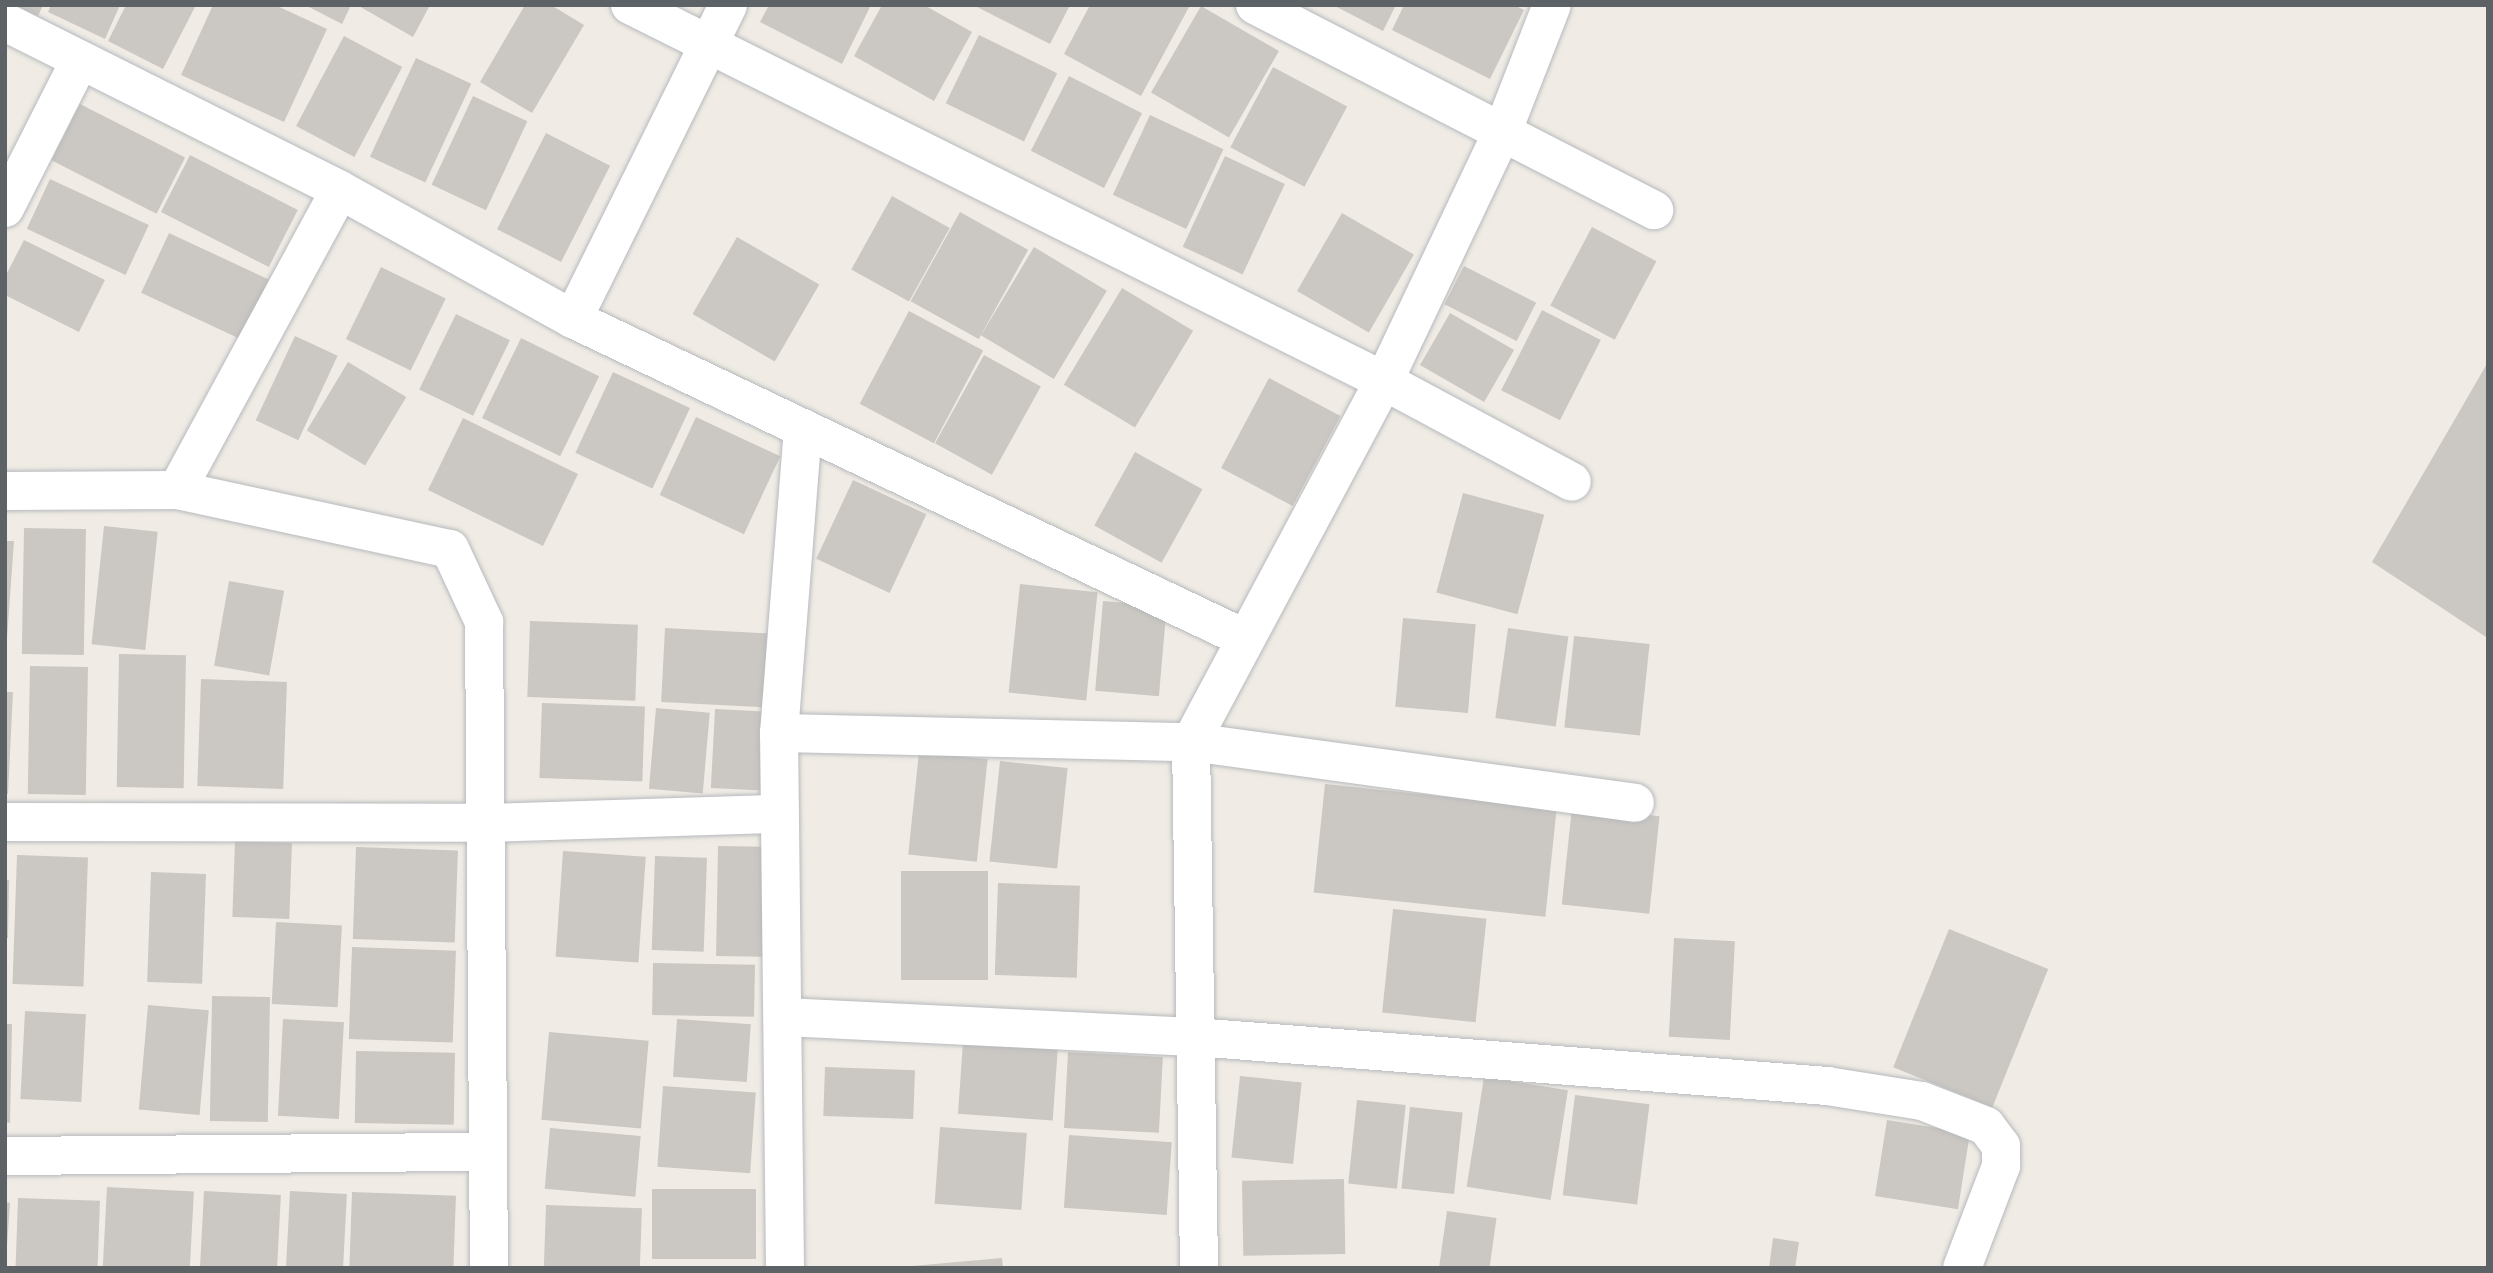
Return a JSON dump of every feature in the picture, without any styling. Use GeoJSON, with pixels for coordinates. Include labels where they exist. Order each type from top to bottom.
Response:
{"type":"FeatureCollection","features":[{"type":"Feature","properties":{"kind":"street"},"geometry":{"type":"LineString","coordinates":[[630,5],[709,42],[1384,381],[1572,482]]}},
{"type":"Feature","properties":{"kind":"street"},"geometry":{"type":"LineString","coordinates":[[573,319],[728,5]]}},
{"type":"Feature","properties":{"kind":"street"},"geometry":{"type":"LineString","coordinates":[[1255,5],[1654,210]]}},
{"type":"Feature","properties":{"kind":"street"},"geometry":{"type":"LineString","coordinates":[[1199,1268],[1191,742],[1384,381],[1502,134],[1552,5]]}},
{"type":"Feature","properties":{"kind":"street"},"geometry":{"type":"LineString","coordinates":[[5,22],[340,190],[573,319],[1246,639]]}},
{"type":"Feature","properties":{"kind":"street"},"geometry":{"type":"LineString","coordinates":[[5,208],[80,60]]}},
{"type":"Feature","properties":{"kind":"street"},"geometry":{"type":"LineString","coordinates":[[177,490],[340,190]]}},
{"type":"Feature","properties":{"kind":"street"},"geometry":{"type":"LineString","coordinates":[[785,1268],[779,733],[803,428]]}},
{"type":"Feature","properties":{"kind":"street"},"geometry":{"type":"LineString","coordinates":[[5,491],[177,490],[450,549],[484,622],[489,1268]]}},
{"type":"Feature","properties":{"kind":"street"},"geometry":{"type":"LineString","coordinates":[[779,733],[1191,742],[1635,803]]}},
{"type":"Feature","properties":{"kind":"street"},"geometry":{"type":"LineString","coordinates":[[5,822],[486,823],[780,814]]}},
{"type":"Feature","properties":{"kind":"street"},"geometry":{"type":"LineString","coordinates":[[783,1017],[1195,1037],[1827,1086],[1922,1101],[1986,1126],[2001,1146],[2001,1166],[1962,1268]]}},
{"type":"Feature","properties":{"kind":"street"},"geometry":{"type":"LineString","coordinates":[[5,1156],[488,1152]]}},
{"type":"Feature","properties":{"kind":"building"},"geometry":{"type":"Polygon","coordinates":[[[15,5],[43,5],[38,16],[15,5]]]}},
{"type":"Feature","properties":{"kind":"building"},"geometry":{"type":"Polygon","coordinates":[[[51,5],[120,5],[105,39],[48,12],[51,5]]]}},
{"type":"Feature","properties":{"kind":"building"},"geometry":{"type":"Polygon","coordinates":[[[126,5],[196,5],[163,69],[108,41],[126,5]]]}},
{"type":"Feature","properties":{"kind":"building"},"geometry":{"type":"Polygon","coordinates":[[[213,5],[275,5],[327,29],[284,122],[181,75],[213,5]]]}},
{"type":"Feature","properties":{"kind":"building"},"geometry":{"type":"Polygon","coordinates":[[[305,5],[351,5],[342,24],[305,5]]]}},
{"type":"Feature","properties":{"kind":"building"},"geometry":{"type":"Polygon","coordinates":[[[357,5],[430,5],[413,37],[357,5]]]}},
{"type":"Feature","properties":{"kind":"building"},"geometry":{"type":"Polygon","coordinates":[[[525,5],[551,5],[584,25],[532,113],[480,82],[525,5]]]}},
{"type":"Feature","properties":{"kind":"building"},"geometry":{"type":"Polygon","coordinates":[[[769,5],[871,5],[842,64],[760,22],[769,5]]]}},
{"type":"Feature","properties":{"kind":"building"},"geometry":{"type":"Polygon","coordinates":[[[882,5],[924,5],[972,32],[934,101],[854,56],[882,5]]]}},
{"type":"Feature","properties":{"kind":"building"},"geometry":{"type":"Polygon","coordinates":[[[973,5],[1070,5],[1050,44],[973,5]]]}},
{"type":"Feature","properties":{"kind":"building"},"geometry":{"type":"Polygon","coordinates":[[[1090,5],[1189,7],[1141,96],[1064,54],[1090,5]]]}},
{"type":"Feature","properties":{"kind":"building"},"geometry":{"type":"Polygon","coordinates":[[[1333,5],[1396,5],[1383,31],[1333,5]]]}},
{"type":"Feature","properties":{"kind":"building"},"geometry":{"type":"Polygon","coordinates":[[[1404,5],[1514,5],[1524,10],[1490,79],[1392,30],[1404,5]]]}},
{"type":"Feature","properties":{"kind":"building"},"geometry":{"type":"Polygon","coordinates":[[[1201,6],[1279,51],[1229,138],[1151,93],[1201,6]]]}},
{"type":"Feature","properties":{"kind":"building"},"geometry":{"type":"Polygon","coordinates":[[[979,35],[1057,73],[1024,141],[946,103],[979,35]]]}},
{"type":"Feature","properties":{"kind":"building"},"geometry":{"type":"Polygon","coordinates":[[[344,36],[402,67],[354,157],[296,126],[344,36]]]}},
{"type":"Feature","properties":{"kind":"building"},"geometry":{"type":"Polygon","coordinates":[[[416,58],[471,84],[425,183],[370,157],[416,58]]]}},
{"type":"Feature","properties":{"kind":"building"},"geometry":{"type":"Polygon","coordinates":[[[1273,67],[1347,106],[1304,187],[1230,147],[1273,67]]]}},
{"type":"Feature","properties":{"kind":"building"},"geometry":{"type":"Polygon","coordinates":[[[1069,76],[1142,113],[1104,188],[1031,151],[1069,76]]]}},
{"type":"Feature","properties":{"kind":"building"},"geometry":{"type":"Polygon","coordinates":[[[473,96],[527,121],[486,210],[432,185],[473,96]]]}},
{"type":"Feature","properties":{"kind":"building"},"geometry":{"type":"Polygon","coordinates":[[[80,104],[185,158],[157,214],[51,160],[80,104]]]}},
{"type":"Feature","properties":{"kind":"building"},"geometry":{"type":"Polygon","coordinates":[[[1150,115],[1223,149],[1186,229],[1113,195],[1150,115]]]}},
{"type":"Feature","properties":{"kind":"building"},"geometry":{"type":"Polygon","coordinates":[[[546,133],[610,166],[561,262],[497,229],[546,133]]]}},
{"type":"Feature","properties":{"kind":"building"},"geometry":{"type":"Polygon","coordinates":[[[190,155],[298,210],[269,267],[161,212],[190,155]]]}},
{"type":"Feature","properties":{"kind":"building"},"geometry":{"type":"Polygon","coordinates":[[[1225,156],[1285,184],[1243,275],[1183,247],[1225,156]]]}},
{"type":"Feature","properties":{"kind":"building"},"geometry":{"type":"Polygon","coordinates":[[[50,179],[149,225],[126,275],[27,229],[50,179]]]}},
{"type":"Feature","properties":{"kind":"building"},"geometry":{"type":"Polygon","coordinates":[[[892,196],[950,228],[909,301],[851,269],[892,196]]]}},
{"type":"Feature","properties":{"kind":"building"},"geometry":{"type":"Polygon","coordinates":[[[960,212],[1028,250],[979,339],[911,301],[960,212]]]}},
{"type":"Feature","properties":{"kind":"building"},"geometry":{"type":"Polygon","coordinates":[[[1342,213],[1414,254],[1369,332],[1297,291],[1342,213]]]}},
{"type":"Feature","properties":{"kind":"building"},"geometry":{"type":"Polygon","coordinates":[[[1592,227],[1656,261],[1615,340],[1550,306],[1592,227]]]}},
{"type":"Feature","properties":{"kind":"building"},"geometry":{"type":"Polygon","coordinates":[[[169,233],[269,279],[241,339],[141,293],[169,233]]]}},
{"type":"Feature","properties":{"kind":"building"},"geometry":{"type":"Polygon","coordinates":[[[737,237],[819,284],[775,362],[692,314],[737,237]]]}},
{"type":"Feature","properties":{"kind":"building"},"geometry":{"type":"Polygon","coordinates":[[[24,240],[105,280],[79,332],[5,295],[5,277],[24,240]]]}},
{"type":"Feature","properties":{"kind":"building"},"geometry":{"type":"Polygon","coordinates":[[[1034,247],[1107,291],[1054,379],[981,335],[1034,247]]]}},
{"type":"Feature","properties":{"kind":"building"},"geometry":{"type":"Polygon","coordinates":[[[1464,266],[1536,303],[1517,341],[1444,304],[1464,266]]]}},
{"type":"Feature","properties":{"kind":"building"},"geometry":{"type":"Polygon","coordinates":[[[381,267],[446,299],[411,370],[346,339],[381,267]]]}},
{"type":"Feature","properties":{"kind":"building"},"geometry":{"type":"Polygon","coordinates":[[[1122,288],[1193,331],[1135,428],[1064,385],[1122,288]]]}},
{"type":"Feature","properties":{"kind":"building"},"geometry":{"type":"Polygon","coordinates":[[[1542,310],[1601,340],[1560,420],[1501,390],[1542,310]]]}},
{"type":"Feature","properties":{"kind":"building"},"geometry":{"type":"Polygon","coordinates":[[[909,311],[983,350],[934,443],[860,404],[909,311]]]}},
{"type":"Feature","properties":{"kind":"building"},"geometry":{"type":"Polygon","coordinates":[[[1450,313],[1514,350],[1484,402],[1420,365],[1450,313]]]}},
{"type":"Feature","properties":{"kind":"building"},"geometry":{"type":"Polygon","coordinates":[[[456,314],[510,340],[473,416],[419,389],[456,314]]]}},
{"type":"Feature","properties":{"kind":"building"},"geometry":{"type":"Polygon","coordinates":[[[295,336],[338,356],[298,440],[256,420],[295,336]]]}},
{"type":"Feature","properties":{"kind":"building"},"geometry":{"type":"Polygon","coordinates":[[[521,338],[599,376],[560,456],[482,418],[521,338]]]}},
{"type":"Feature","properties":{"kind":"building"},"geometry":{"type":"Polygon","coordinates":[[[984,355],[1041,387],[992,475],[935,443],[984,355]]]}},
{"type":"Feature","properties":{"kind":"building"},"geometry":{"type":"Polygon","coordinates":[[[348,362],[406,397],[365,466],[307,431],[348,362]]]}},
{"type":"Feature","properties":{"kind":"building"},"geometry":{"type":"Polygon","coordinates":[[[2488,362],[2488,633],[2486,637],[2372,562],[2488,362]]]}},
{"type":"Feature","properties":{"kind":"building"},"geometry":{"type":"Polygon","coordinates":[[[613,372],[690,408],[652,489],[575,453],[613,372]]]}},
{"type":"Feature","properties":{"kind":"building"},"geometry":{"type":"Polygon","coordinates":[[[1269,378],[1341,416],[1293,506],[1221,468],[1269,378]]]}},
{"type":"Feature","properties":{"kind":"building"},"geometry":{"type":"Polygon","coordinates":[[[696,417],[780,456],[744,534],[660,495],[696,417]]]}},
{"type":"Feature","properties":{"kind":"building"},"geometry":{"type":"Polygon","coordinates":[[[463,418],[578,474],[543,546],[428,490],[463,418]]]}},
{"type":"Feature","properties":{"kind":"building"},"geometry":{"type":"Polygon","coordinates":[[[1135,452],[1202,489],[1162,563],[1094,525],[1135,452]]]}},
{"type":"Feature","properties":{"kind":"building"},"geometry":{"type":"Polygon","coordinates":[[[853,480],[926,514],[890,593],[816,559],[853,480]]]}},
{"type":"Feature","properties":{"kind":"building"},"geometry":{"type":"Polygon","coordinates":[[[1463,493],[1544,515],[1517,614],[1436,592],[1463,493]]]}},
{"type":"Feature","properties":{"kind":"building"},"geometry":{"type":"Polygon","coordinates":[[[104,526],[158,532],[145,650],[92,644],[104,526]]]}},
{"type":"Feature","properties":{"kind":"building"},"geometry":{"type":"Polygon","coordinates":[[[24,528],[86,529],[84,655],[22,654],[24,528]]]}},
{"type":"Feature","properties":{"kind":"building"},"geometry":{"type":"Polygon","coordinates":[[[5,541],[14,541],[7,638],[5,638],[5,541]]]}},
{"type":"Feature","properties":{"kind":"building"},"geometry":{"type":"Polygon","coordinates":[[[229,581],[284,591],[269,675],[214,666],[229,581]]]}},
{"type":"Feature","properties":{"kind":"building"},"geometry":{"type":"Polygon","coordinates":[[[1020,584],[1098,592],[1086,701],[1009,692],[1020,584]]]}},
{"type":"Feature","properties":{"kind":"building"},"geometry":{"type":"Polygon","coordinates":[[[1103,601],[1167,607],[1159,696],[1095,691],[1103,601]]]}},
{"type":"Feature","properties":{"kind":"building"},"geometry":{"type":"Polygon","coordinates":[[[1403,618],[1476,624],[1468,713],[1395,707],[1403,618]]]}},
{"type":"Feature","properties":{"kind":"building"},"geometry":{"type":"Polygon","coordinates":[[[530,621],[638,625],[635,701],[527,697],[530,621]]]}},
{"type":"Feature","properties":{"kind":"building"},"geometry":{"type":"Polygon","coordinates":[[[665,628],[772,634],[768,707],[661,702],[665,628]]]}},
{"type":"Feature","properties":{"kind":"building"},"geometry":{"type":"Polygon","coordinates":[[[1508,628],[1568,636],[1556,727],[1495,718],[1508,628]]]}},
{"type":"Feature","properties":{"kind":"building"},"geometry":{"type":"Polygon","coordinates":[[[1574,636],[1650,644],[1640,735],[1564,727],[1574,636]]]}},
{"type":"Feature","properties":{"kind":"building"},"geometry":{"type":"Polygon","coordinates":[[[119,654],[186,655],[184,788],[117,787],[119,654]]]}},
{"type":"Feature","properties":{"kind":"building"},"geometry":{"type":"Polygon","coordinates":[[[30,666],[88,667],[86,795],[28,794],[30,666]]]}},
{"type":"Feature","properties":{"kind":"building"},"geometry":{"type":"Polygon","coordinates":[[[201,679],[287,682],[283,789],[197,786],[201,679]]]}},
{"type":"Feature","properties":{"kind":"building"},"geometry":{"type":"Polygon","coordinates":[[[5,692],[13,692],[8,794],[5,794],[5,692]]]}},
{"type":"Feature","properties":{"kind":"building"},"geometry":{"type":"Polygon","coordinates":[[[542,703],[645,707],[642,782],[539,778],[542,703]]]}},
{"type":"Feature","properties":{"kind":"building"},"geometry":{"type":"Polygon","coordinates":[[[656,708],[710,713],[703,793],[649,789],[656,708]]]}},
{"type":"Feature","properties":{"kind":"building"},"geometry":{"type":"Polygon","coordinates":[[[715,709],[766,712],[762,791],[711,788],[715,709]]]}},
{"type":"Feature","properties":{"kind":"building"},"geometry":{"type":"Polygon","coordinates":[[[919,752],[988,759],[977,862],[908,854],[919,752]]]}},
{"type":"Feature","properties":{"kind":"building"},"geometry":{"type":"Polygon","coordinates":[[[1000,761],[1068,768],[1057,869],[989,861],[1000,761]]]}},
{"type":"Feature","properties":{"kind":"building"},"geometry":{"type":"Polygon","coordinates":[[[1325,784],[1557,808],[1545,917],[1314,892],[1325,784]]]}},
{"type":"Feature","properties":{"kind":"building"},"geometry":{"type":"Polygon","coordinates":[[[1572,807],[1660,816],[1649,914],[1562,904],[1572,807]]]}},
{"type":"Feature","properties":{"kind":"building"},"geometry":{"type":"Polygon","coordinates":[[[235,841],[292,843],[289,919],[232,917],[235,841]]]}},
{"type":"Feature","properties":{"kind":"building"},"geometry":{"type":"Polygon","coordinates":[[[718,846],[769,847],[767,957],[716,956],[718,846]]]}},
{"type":"Feature","properties":{"kind":"building"},"geometry":{"type":"Polygon","coordinates":[[[356,847],[458,851],[455,943],[353,939],[356,847]]]}},
{"type":"Feature","properties":{"kind":"building"},"geometry":{"type":"Polygon","coordinates":[[[563,851],[646,857],[638,963],[556,957],[563,851]]]}},
{"type":"Feature","properties":{"kind":"building"},"geometry":{"type":"Polygon","coordinates":[[[17,855],[88,857],[83,986],[12,984],[17,855]]]}},
{"type":"Feature","properties":{"kind":"building"},"geometry":{"type":"Polygon","coordinates":[[[655,856],[707,858],[704,952],[652,950],[655,856]]]}},
{"type":"Feature","properties":{"kind":"building"},"geometry":{"type":"Polygon","coordinates":[[[901,871],[988,871],[988,980],[901,980],[901,871]]]}},
{"type":"Feature","properties":{"kind":"building"},"geometry":{"type":"Polygon","coordinates":[[[151,872],[206,874],[202,984],[147,982],[151,872]]]}},
{"type":"Feature","properties":{"kind":"building"},"geometry":{"type":"Polygon","coordinates":[[[5,880],[9,880],[8,938],[5,938],[5,880]]]}},
{"type":"Feature","properties":{"kind":"building"},"geometry":{"type":"Polygon","coordinates":[[[998,883],[1080,886],[1077,978],[995,975],[998,883]]]}},
{"type":"Feature","properties":{"kind":"building"},"geometry":{"type":"Polygon","coordinates":[[[1393,909],[1486,919],[1476,1022],[1382,1012],[1393,909]]]}},
{"type":"Feature","properties":{"kind":"building"},"geometry":{"type":"Polygon","coordinates":[[[276,922],[342,925],[338,1007],[272,1004],[276,922]]]}},
{"type":"Feature","properties":{"kind":"building"},"geometry":{"type":"Polygon","coordinates":[[[1949,929],[2048,969],[1992,1107],[1893,1067],[1949,929]]]}},
{"type":"Feature","properties":{"kind":"building"},"geometry":{"type":"Polygon","coordinates":[[[1674,938],[1735,941],[1730,1040],[1669,1037],[1674,938]]]}},
{"type":"Feature","properties":{"kind":"building"},"geometry":{"type":"Polygon","coordinates":[[[352,947],[456,951],[453,1043],[349,1039],[352,947]]]}},
{"type":"Feature","properties":{"kind":"building"},"geometry":{"type":"Polygon","coordinates":[[[653,963],[755,965],[754,1017],[652,1015],[653,963]]]}},
{"type":"Feature","properties":{"kind":"building"},"geometry":{"type":"Polygon","coordinates":[[[212,996],[270,997],[268,1122],[210,1121],[212,996]]]}},
{"type":"Feature","properties":{"kind":"building"},"geometry":{"type":"Polygon","coordinates":[[[148,1005],[209,1010],[200,1115],[139,1110],[148,1005]]]}},
{"type":"Feature","properties":{"kind":"building"},"geometry":{"type":"Polygon","coordinates":[[[25,1011],[86,1014],[81,1102],[20,1099],[25,1011]]]}},
{"type":"Feature","properties":{"kind":"building"},"geometry":{"type":"Polygon","coordinates":[[[283,1019],[344,1022],[339,1119],[278,1116],[283,1019]]]}},
{"type":"Feature","properties":{"kind":"building"},"geometry":{"type":"Polygon","coordinates":[[[677,1019],[751,1024],[747,1082],[673,1077],[677,1019]]]}},
{"type":"Feature","properties":{"kind":"building"},"geometry":{"type":"Polygon","coordinates":[[[5,1024],[12,1024],[10,1123],[5,1122],[5,1024]]]}},
{"type":"Feature","properties":{"kind":"building"},"geometry":{"type":"Polygon","coordinates":[[[549,1032],[649,1041],[641,1128],[541,1120],[549,1032]]]}},
{"type":"Feature","properties":{"kind":"building"},"geometry":{"type":"Polygon","coordinates":[[[963,1042],[1058,1049],[1053,1120],[958,1114],[963,1042]]]}},
{"type":"Feature","properties":{"kind":"building"},"geometry":{"type":"Polygon","coordinates":[[[356,1051],[455,1053],[454,1125],[355,1123],[356,1051]]]}},
{"type":"Feature","properties":{"kind":"building"},"geometry":{"type":"Polygon","coordinates":[[[1068,1052],[1163,1057],[1159,1133],[1064,1128],[1068,1052]]]}},
{"type":"Feature","properties":{"kind":"building"},"geometry":{"type":"Polygon","coordinates":[[[825,1067],[915,1070],[913,1119],[823,1116],[825,1067]]]}},
{"type":"Feature","properties":{"kind":"building"},"geometry":{"type":"Polygon","coordinates":[[[1240,1076],[1302,1082],[1293,1164],[1231,1158],[1240,1076]]]}},
{"type":"Feature","properties":{"kind":"building"},"geometry":{"type":"Polygon","coordinates":[[[1484,1077],[1568,1090],[1551,1200],[1467,1187],[1484,1077]]]}},
{"type":"Feature","properties":{"kind":"building"},"geometry":{"type":"Polygon","coordinates":[[[663,1086],[756,1092],[750,1173],[657,1167],[663,1086]]]}},
{"type":"Feature","properties":{"kind":"building"},"geometry":{"type":"Polygon","coordinates":[[[1575,1095],[1649,1104],[1637,1204],[1563,1195],[1575,1095]]]}},
{"type":"Feature","properties":{"kind":"building"},"geometry":{"type":"Polygon","coordinates":[[[1357,1100],[1406,1105],[1397,1189],[1348,1184],[1357,1100]]]}},
{"type":"Feature","properties":{"kind":"building"},"geometry":{"type":"Polygon","coordinates":[[[1410,1107],[1463,1113],[1454,1194],[1401,1189],[1410,1107]]]}},
{"type":"Feature","properties":{"kind":"building"},"geometry":{"type":"Polygon","coordinates":[[[1887,1120],[1970,1133],[1958,1209],[1875,1196],[1887,1120]]]}},
{"type":"Feature","properties":{"kind":"building"},"geometry":{"type":"Polygon","coordinates":[[[940,1127],[1027,1133],[1021,1210],[935,1204],[940,1127]]]}},
{"type":"Feature","properties":{"kind":"building"},"geometry":{"type":"Polygon","coordinates":[[[550,1128],[641,1136],[635,1197],[545,1189],[550,1128]]]}},
{"type":"Feature","properties":{"kind":"building"},"geometry":{"type":"Polygon","coordinates":[[[1069,1135],[1172,1142],[1167,1215],[1064,1208],[1069,1135]]]}},
{"type":"Feature","properties":{"kind":"building"},"geometry":{"type":"Polygon","coordinates":[[[1344,1179],[1345,1254],[1243,1256],[1242,1181],[1344,1179]]]}},
{"type":"Feature","properties":{"kind":"building"},"geometry":{"type":"Polygon","coordinates":[[[107,1187],[194,1192],[190,1268],[103,1268],[107,1187]]]}},
{"type":"Feature","properties":{"kind":"building"},"geometry":{"type":"Polygon","coordinates":[[[652,1189],[756,1189],[756,1259],[652,1259],[652,1189]]]}},
{"type":"Feature","properties":{"kind":"building"},"geometry":{"type":"Polygon","coordinates":[[[204,1191],[281,1195],[277,1268],[200,1268],[204,1191]]]}},
{"type":"Feature","properties":{"kind":"building"},"geometry":{"type":"Polygon","coordinates":[[[290,1191],[347,1194],[343,1268],[286,1268],[290,1191]]]}},
{"type":"Feature","properties":{"kind":"building"},"geometry":{"type":"Polygon","coordinates":[[[352,1192],[456,1196],[453,1268],[349,1268],[352,1192]]]}},
{"type":"Feature","properties":{"kind":"building"},"geometry":{"type":"Polygon","coordinates":[[[18,1198],[100,1201],[98,1268],[16,1268],[18,1198]]]}},
{"type":"Feature","properties":{"kind":"building"},"geometry":{"type":"Polygon","coordinates":[[[5,1202],[10,1203],[7,1246],[5,1246],[5,1202]]]}},
{"type":"Feature","properties":{"kind":"building"},"geometry":{"type":"Polygon","coordinates":[[[546,1205],[642,1208],[640,1268],[544,1268],[546,1205]]]}},
{"type":"Feature","properties":{"kind":"building"},"geometry":{"type":"Polygon","coordinates":[[[1447,1211],[1497,1218],[1489,1268],[1439,1268],[1447,1211]]]}},
{"type":"Feature","properties":{"kind":"building"},"geometry":{"type":"Polygon","coordinates":[[[1773,1238],[1799,1242],[1795,1268],[1769,1268],[1773,1238]]]}},
{"type":"Feature","properties":{"kind":"building"},"geometry":{"type":"Polygon","coordinates":[[[1002,1258],[1003,1268],[912,1268],[912,1266],[1002,1258]]]}}]}
